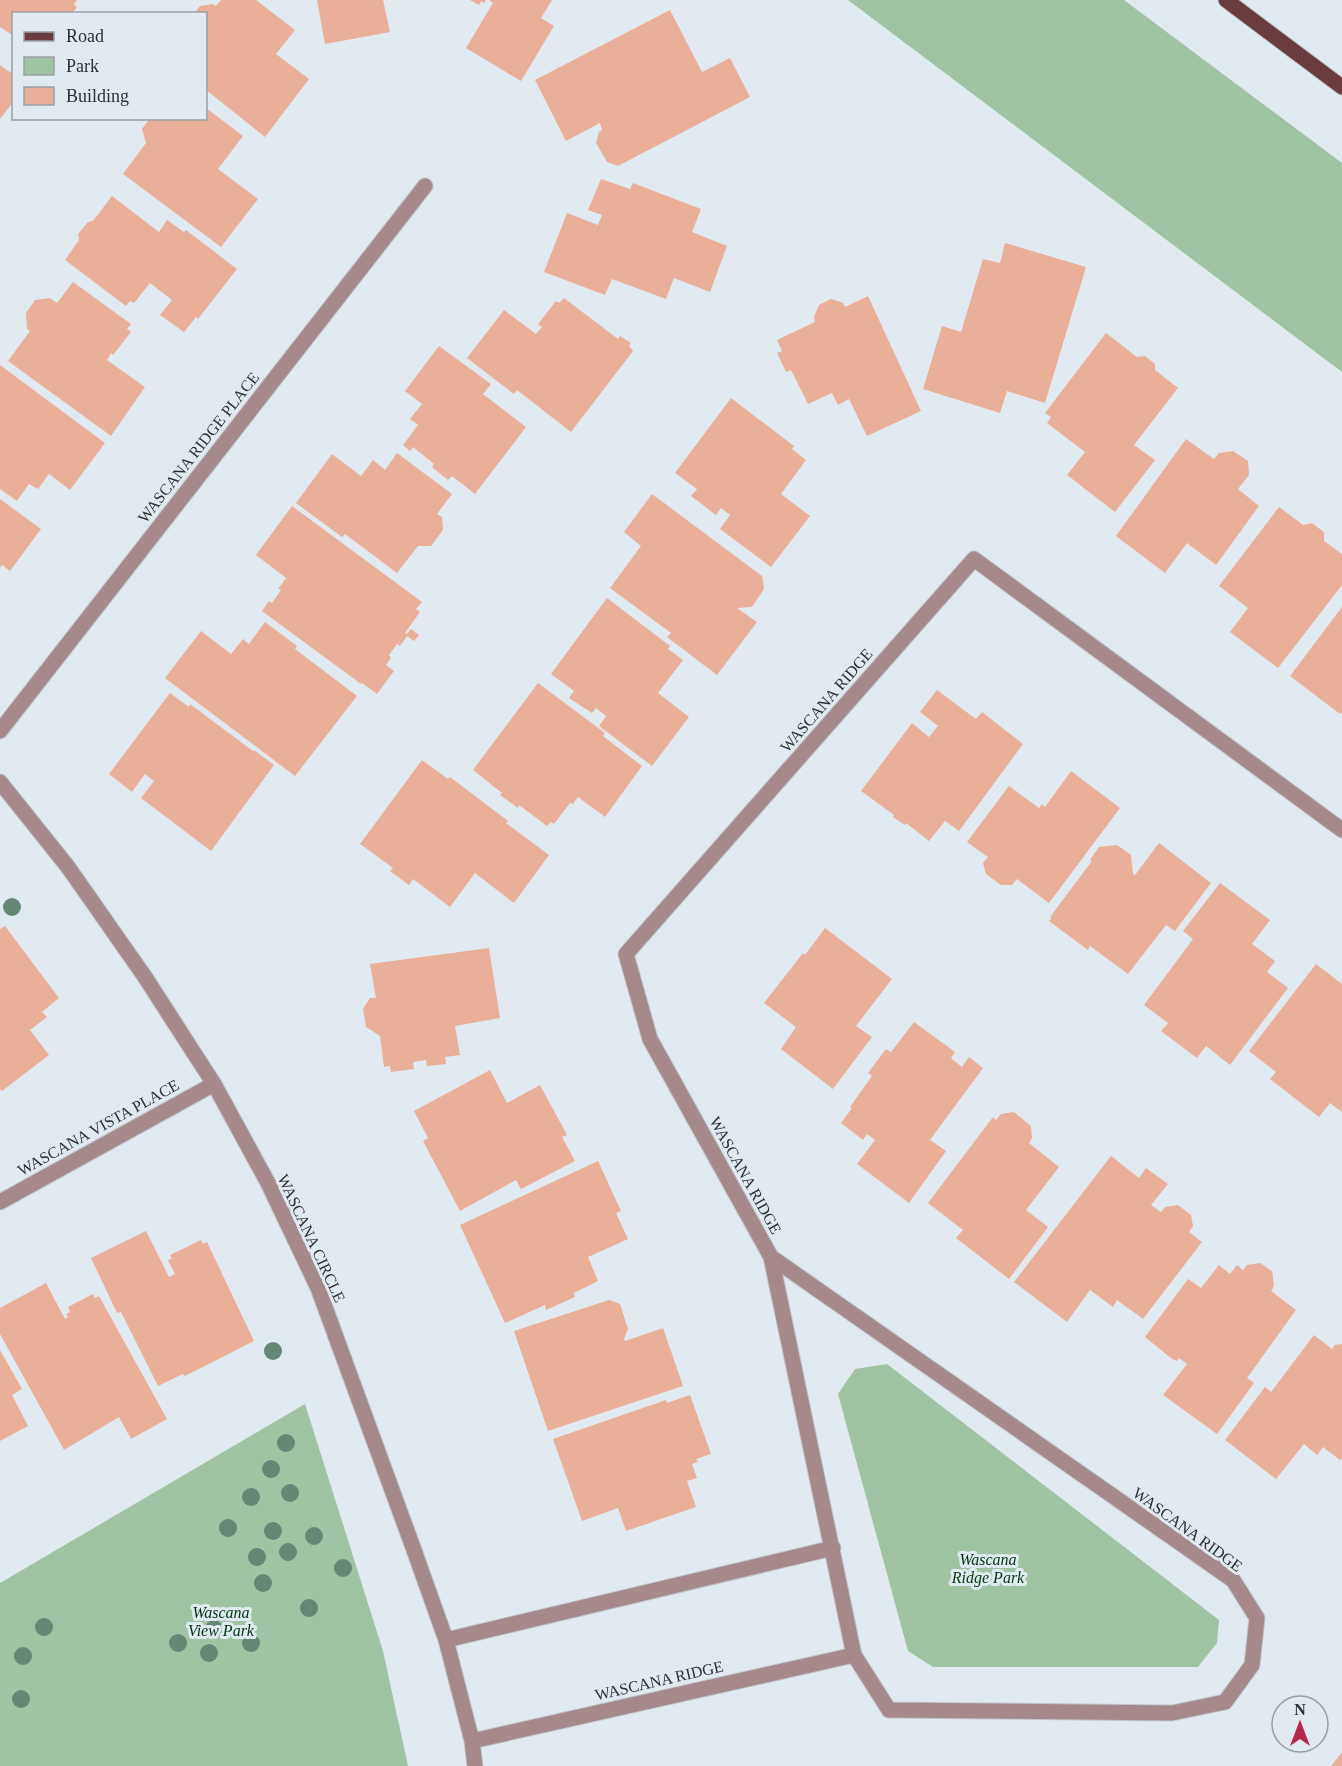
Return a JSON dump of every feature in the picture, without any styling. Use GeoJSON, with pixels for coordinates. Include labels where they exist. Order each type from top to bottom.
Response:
{"type":"FeatureCollection","features":[{"type":"Feature","properties":{"kind":"main road"},"geometry":{"type":"LineString","coordinates":[[1226,0],[1342,87]]}},
{"type":"Feature","properties":{"kind":"street","name":"WASCANA RIDGE PLACE"},"geometry":{"type":"LineString","coordinates":[[0,731],[425,186]]}},
{"type":"Feature","properties":{"kind":"street","name":"WASCANA RIDGE"},"geometry":{"type":"LineString","coordinates":[[771,1257],[1233,1580],[1257,1618],[1252,1665],[1225,1702],[1172,1713],[889,1710],[854,1654],[771,1257],[650,1039],[626,954],[974,559],[1342,830]]}},
{"type":"Feature","properties":{"kind":"street","name":"WASCANA CIRCLE"},"geometry":{"type":"LineString","coordinates":[[0,782],[68,867],[145,977],[214,1084],[268,1183],[318,1288],[446,1641],[472,1741],[475,1766]]}},
{"type":"Feature","properties":{"kind":"street","name":"WASCANA VISTA PLACE"},"geometry":{"type":"LineString","coordinates":[[0,1202],[214,1084]]}},
{"type":"Feature","properties":{"kind":"street"},"geometry":{"type":"LineString","coordinates":[[446,1641],[833,1548]]}},
{"type":"Feature","properties":{"kind":"street","name":"WASCANA RIDGE"},"geometry":{"type":"LineString","coordinates":[[472,1741],[854,1654]]}},
{"type":"Feature","properties":{"kind":"green space"},"geometry":{"type":"Polygon","coordinates":[[[848,0],[1124,0],[1342,163],[1342,372],[848,0]]]}},
{"type":"Feature","properties":{"kind":"green space","name":"Wascana Ridge Park"},"geometry":{"type":"Polygon","coordinates":[[[887,1364],[1219,1620],[1217,1643],[1198,1667],[933,1667],[908,1651],[838,1394],[855,1369],[887,1364]]]}},
{"type":"Feature","properties":{"kind":"green space","name":"Wascana View Park"},"geometry":{"type":"Polygon","coordinates":[[[305,1404],[383,1651],[408,1766],[0,1766],[0,1583],[305,1404]]]}},
{"type":"Feature","properties":{"kind":"building"},"geometry":{"type":"Polygon","coordinates":[[[0,0],[77,0],[74,4],[77,7],[73,12],[12,12],[12,35],[0,27],[0,0]]]}},
{"type":"Feature","properties":{"kind":"building"},"geometry":{"type":"Polygon","coordinates":[[[221,0],[256,0],[295,30],[276,54],[309,79],[265,137],[207,91],[207,12],[196,12],[200,6],[213,4],[216,6],[221,0]]]}},
{"type":"Feature","properties":{"kind":"building"},"geometry":{"type":"Polygon","coordinates":[[[317,0],[383,0],[390,32],[325,44],[317,0]]]}},
{"type":"Feature","properties":{"kind":"building"},"geometry":{"type":"Polygon","coordinates":[[[470,0],[486,0],[484,3],[481,1],[479,5],[470,0]]]}},
{"type":"Feature","properties":{"kind":"building"},"geometry":{"type":"Polygon","coordinates":[[[489,0],[552,0],[541,18],[554,26],[521,81],[466,48],[493,3],[489,0]]]}},
{"type":"Feature","properties":{"kind":"building"},"geometry":{"type":"Polygon","coordinates":[[[670,10],[702,72],[730,58],[750,97],[618,166],[607,162],[596,143],[599,132],[602,130],[600,123],[566,141],[535,80],[670,10]]]}},
{"type":"Feature","properties":{"kind":"building"},"geometry":{"type":"Polygon","coordinates":[[[0,65],[12,74],[12,104],[0,119],[0,65]]]}},
{"type":"Feature","properties":{"kind":"building"},"geometry":{"type":"Polygon","coordinates":[[[207,109],[243,136],[218,169],[258,199],[221,247],[123,174],[146,143],[142,129],[149,120],[207,120],[207,109]]]}},
{"type":"Feature","properties":{"kind":"building"},"geometry":{"type":"Polygon","coordinates":[[[601,179],[630,189],[633,183],[701,209],[692,232],[727,246],[710,292],[674,278],[666,299],[612,279],[605,295],[544,272],[567,213],[598,225],[602,215],[588,210],[601,179]]]}},
{"type":"Feature","properties":{"kind":"building"},"geometry":{"type":"Polygon","coordinates":[[[112,196],[159,232],[167,220],[184,232],[186,230],[237,269],[198,319],[196,317],[184,332],[160,315],[172,300],[150,283],[134,303],[130,301],[126,306],[65,260],[79,240],[78,234],[88,222],[93,221],[112,196]]]}},
{"type":"Feature","properties":{"kind":"building"},"geometry":{"type":"Polygon","coordinates":[[[1005,243],[1086,267],[1045,403],[1007,391],[1000,413],[923,389],[942,326],[961,332],[983,259],[1000,263],[1005,243]]]}},
{"type":"Feature","properties":{"kind":"building"},"geometry":{"type":"Polygon","coordinates":[[[73,282],[131,324],[127,329],[131,332],[107,360],[145,387],[111,436],[8,361],[30,331],[27,329],[26,313],[35,300],[50,298],[57,303],[73,282]]]}},
{"type":"Feature","properties":{"kind":"building"},"geometry":{"type":"Polygon","coordinates":[[[868,296],[921,411],[867,436],[849,399],[838,405],[832,393],[808,404],[791,370],[786,372],[777,353],[782,351],[777,340],[815,322],[814,317],[819,305],[831,299],[843,303],[845,307],[868,296]]]}},
{"type":"Feature","properties":{"kind":"building"},"geometry":{"type":"Polygon","coordinates":[[[564,298],[618,339],[620,336],[631,343],[629,346],[633,351],[571,432],[517,390],[514,394],[467,358],[504,310],[536,334],[542,327],[538,324],[556,301],[559,303],[564,298]]]}},
{"type":"Feature","properties":{"kind":"building"},"geometry":{"type":"Polygon","coordinates":[[[1106,333],[1137,357],[1145,356],[1155,364],[1155,370],[1178,388],[1134,445],[1155,460],[1115,512],[1067,475],[1085,452],[1047,423],[1051,417],[1045,413],[1106,333]]]}},
{"type":"Feature","properties":{"kind":"building"},"geometry":{"type":"Polygon","coordinates":[[[439,346],[491,384],[483,394],[526,427],[475,494],[452,476],[448,480],[432,467],[434,464],[413,447],[410,451],[403,445],[418,425],[410,419],[422,404],[405,391],[439,346]]]}},
{"type":"Feature","properties":{"kind":"building"},"geometry":{"type":"Polygon","coordinates":[[[0,365],[105,443],[70,490],[49,474],[38,489],[29,484],[17,501],[0,489],[0,365]]]}},
{"type":"Feature","properties":{"kind":"building"},"geometry":{"type":"Polygon","coordinates":[[[731,398],[794,446],[792,449],[806,460],[781,494],[810,516],[771,567],[720,529],[730,515],[721,508],[716,515],[691,496],[697,489],[675,473],[731,398]]]}},
{"type":"Feature","properties":{"kind":"building"},"geometry":{"type":"Polygon","coordinates":[[[1186,439],[1214,459],[1219,453],[1233,451],[1248,461],[1249,475],[1238,489],[1259,506],[1216,565],[1187,543],[1165,573],[1116,536],[1186,439]]]}},
{"type":"Feature","properties":{"kind":"building"},"geometry":{"type":"Polygon","coordinates":[[[397,453],[452,494],[437,514],[442,517],[443,530],[431,546],[418,546],[397,573],[345,534],[342,537],[296,503],[332,454],[361,476],[373,460],[385,470],[397,453]]]}},
{"type":"Feature","properties":{"kind":"building"},"geometry":{"type":"Polygon","coordinates":[[[652,494],[762,576],[764,589],[752,607],[737,608],[757,622],[717,675],[667,637],[671,633],[610,588],[641,546],[624,532],[652,494]]]}},
{"type":"Feature","properties":{"kind":"building"},"geometry":{"type":"Polygon","coordinates":[[[0,499],[41,529],[10,571],[2,565],[0,568],[0,499]]]}},
{"type":"Feature","properties":{"kind":"building"},"geometry":{"type":"Polygon","coordinates":[[[292,506],[422,602],[416,609],[420,612],[405,633],[407,634],[411,629],[419,635],[414,641],[407,636],[389,655],[391,658],[386,665],[394,671],[377,694],[262,611],[269,601],[272,603],[286,578],[256,555],[292,506]]]}},
{"type":"Feature","properties":{"kind":"building"},"geometry":{"type":"Polygon","coordinates":[[[1279,507],[1303,525],[1312,523],[1324,532],[1324,541],[1342,554],[1342,585],[1278,668],[1230,632],[1248,608],[1219,586],[1279,507]]]}},
{"type":"Feature","properties":{"kind":"building"},"geometry":{"type":"Polygon","coordinates":[[[607,598],[670,646],[668,649],[683,660],[658,693],[689,717],[652,766],[599,726],[606,716],[596,708],[592,713],[569,698],[574,691],[551,674],[607,598]]]}},
{"type":"Feature","properties":{"kind":"building"},"geometry":{"type":"Polygon","coordinates":[[[1342,607],[1342,712],[1340,714],[1290,676],[1342,607]]]}},
{"type":"Feature","properties":{"kind":"building"},"geometry":{"type":"Polygon","coordinates":[[[265,622],[297,646],[295,649],[357,696],[295,776],[165,678],[201,631],[231,654],[243,639],[249,644],[265,622]]]}},
{"type":"Feature","properties":{"kind":"building"},"geometry":{"type":"Polygon","coordinates":[[[538,683],[605,733],[603,736],[642,766],[605,817],[578,797],[573,804],[570,803],[554,824],[551,822],[547,826],[519,805],[518,808],[500,795],[502,793],[473,770],[538,683]]]}},
{"type":"Feature","properties":{"kind":"building"},"geometry":{"type":"Polygon","coordinates":[[[937,690],[976,719],[982,712],[1023,744],[959,831],[945,821],[929,841],[906,823],[905,825],[893,817],[894,815],[861,791],[912,723],[929,737],[938,726],[920,712],[937,690]]]}},
{"type":"Feature","properties":{"kind":"building"},"geometry":{"type":"Polygon","coordinates":[[[170,693],[189,707],[190,704],[274,765],[211,851],[141,798],[154,781],[145,774],[132,792],[109,774],[170,693]]]}},
{"type":"Feature","properties":{"kind":"building"},"geometry":{"type":"Polygon","coordinates":[[[422,760],[448,779],[450,777],[549,855],[514,903],[475,873],[450,907],[413,879],[409,885],[390,871],[393,868],[360,844],[422,760]]]}},
{"type":"Feature","properties":{"kind":"building"},"geometry":{"type":"Polygon","coordinates":[[[1071,771],[1120,808],[1049,903],[1017,879],[1012,885],[1001,885],[986,874],[983,863],[988,857],[967,842],[1009,786],[1039,808],[1042,804],[1045,807],[1071,771]]]}},
{"type":"Feature","properties":{"kind":"building"},"geometry":{"type":"Polygon","coordinates":[[[1159,843],[1211,883],[1175,931],[1166,925],[1128,974],[1090,946],[1088,950],[1049,921],[1092,861],[1090,860],[1099,847],[1117,845],[1131,855],[1135,875],[1159,843]]]}},
{"type":"Feature","properties":{"kind":"building"},"geometry":{"type":"Polygon","coordinates":[[[1220,883],[1270,920],[1252,944],[1275,961],[1267,972],[1288,988],[1230,1065],[1206,1046],[1197,1058],[1161,1031],[1168,1023],[1144,1005],[1193,939],[1183,931],[1220,883]]]}},
{"type":"Feature","properties":{"kind":"building"},"geometry":{"type":"Polygon","coordinates":[[[5,926],[59,998],[42,1012],[47,1017],[30,1030],[49,1055],[2,1091],[0,1089],[0,929],[5,926]]]}},
{"type":"Feature","properties":{"kind":"building"},"geometry":{"type":"Polygon","coordinates":[[[825,928],[892,979],[856,1026],[872,1037],[833,1089],[781,1049],[796,1027],[764,1003],[825,928]]]}},
{"type":"Feature","properties":{"kind":"building"},"geometry":{"type":"Polygon","coordinates":[[[489,948],[500,1018],[455,1026],[460,1055],[445,1057],[446,1064],[427,1066],[426,1060],[413,1062],[414,1069],[391,1072],[390,1066],[384,1067],[380,1036],[366,1027],[363,1009],[370,998],[376,998],[370,964],[489,948]]]}},
{"type":"Feature","properties":{"kind":"building"},"geometry":{"type":"Polygon","coordinates":[[[1316,964],[1342,984],[1342,1112],[1330,1103],[1319,1117],[1270,1079],[1276,1072],[1249,1051],[1316,964]]]}},
{"type":"Feature","properties":{"kind":"building"},"geometry":{"type":"Polygon","coordinates":[[[914,1022],[955,1052],[951,1058],[962,1067],[969,1057],[983,1068],[930,1140],[946,1151],[909,1203],[857,1164],[875,1140],[867,1134],[863,1140],[841,1123],[872,1076],[868,1073],[886,1049],[891,1052],[914,1022]]]}},
{"type":"Feature","properties":{"kind":"building"},"geometry":{"type":"Polygon","coordinates":[[[490,1070],[507,1103],[540,1085],[567,1135],[562,1137],[575,1161],[521,1189],[516,1180],[460,1211],[423,1141],[428,1138],[414,1111],[490,1070]]]}},
{"type":"Feature","properties":{"kind":"building"},"geometry":{"type":"Polygon","coordinates":[[[1014,1112],[1031,1126],[1032,1138],[1029,1143],[1059,1167],[1026,1210],[1048,1227],[1009,1279],[956,1238],[963,1230],[928,1203],[993,1117],[996,1120],[1001,1114],[1014,1112]]]}},
{"type":"Feature","properties":{"kind":"building"},"geometry":{"type":"Polygon","coordinates":[[[1111,1156],[1139,1178],[1146,1168],[1168,1184],[1151,1205],[1161,1212],[1165,1207],[1178,1205],[1191,1215],[1193,1226],[1189,1232],[1202,1242],[1143,1319],[1117,1300],[1113,1307],[1090,1290],[1067,1322],[1014,1282],[1111,1156]]]}},
{"type":"Feature","properties":{"kind":"building"},"geometry":{"type":"Polygon","coordinates":[[[598,1161],[621,1211],[616,1213],[628,1239],[588,1257],[598,1281],[574,1293],[575,1297],[546,1310],[545,1305],[505,1323],[460,1225],[598,1161]]]}},
{"type":"Feature","properties":{"kind":"building"},"geometry":{"type":"Polygon","coordinates":[[[146,1231],[169,1277],[175,1274],[168,1260],[172,1259],[170,1255],[201,1240],[203,1244],[207,1242],[254,1341],[189,1374],[184,1376],[183,1374],[158,1386],[121,1312],[117,1313],[91,1258],[146,1231]]]}},
{"type":"Feature","properties":{"kind":"building"},"geometry":{"type":"Polygon","coordinates":[[[1260,1263],[1272,1271],[1274,1286],[1271,1291],[1296,1310],[1247,1378],[1254,1383],[1217,1434],[1163,1395],[1187,1364],[1179,1358],[1177,1361],[1172,1359],[1145,1337],[1188,1279],[1201,1288],[1219,1265],[1230,1274],[1237,1265],[1243,1270],[1247,1265],[1260,1263]]]}},
{"type":"Feature","properties":{"kind":"building"},"geometry":{"type":"Polygon","coordinates":[[[46,1283],[65,1319],[68,1317],[66,1314],[70,1312],[68,1307],[93,1294],[95,1298],[99,1296],[167,1419],[131,1439],[119,1417],[64,1450],[0,1334],[0,1308],[46,1283]]]}},
{"type":"Feature","properties":{"kind":"building"},"geometry":{"type":"Polygon","coordinates":[[[609,1300],[620,1304],[628,1329],[625,1341],[663,1328],[683,1386],[548,1431],[514,1331],[609,1300]]]}},
{"type":"Feature","properties":{"kind":"building"},"geometry":{"type":"Polygon","coordinates":[[[1314,1335],[1332,1349],[1335,1345],[1342,1344],[1342,1458],[1340,1460],[1323,1447],[1317,1455],[1304,1444],[1276,1479],[1225,1440],[1265,1387],[1271,1392],[1314,1335]]]}},
{"type":"Feature","properties":{"kind":"building"},"geometry":{"type":"Polygon","coordinates":[[[0,1350],[22,1389],[12,1395],[28,1426],[0,1441],[0,1350]]]}},
{"type":"Feature","properties":{"kind":"building"},"geometry":{"type":"Polygon","coordinates":[[[690,1395],[711,1454],[696,1459],[698,1462],[692,1464],[697,1478],[687,1481],[696,1507],[626,1531],[618,1508],[582,1521],[553,1439],[666,1400],[667,1403],[690,1395]]]}},
{"type":"Feature","properties":{"kind":"building"},"geometry":{"type":"Polygon","coordinates":[[[1342,1752],[1342,1766],[1331,1766],[1342,1752]]]}}]}
